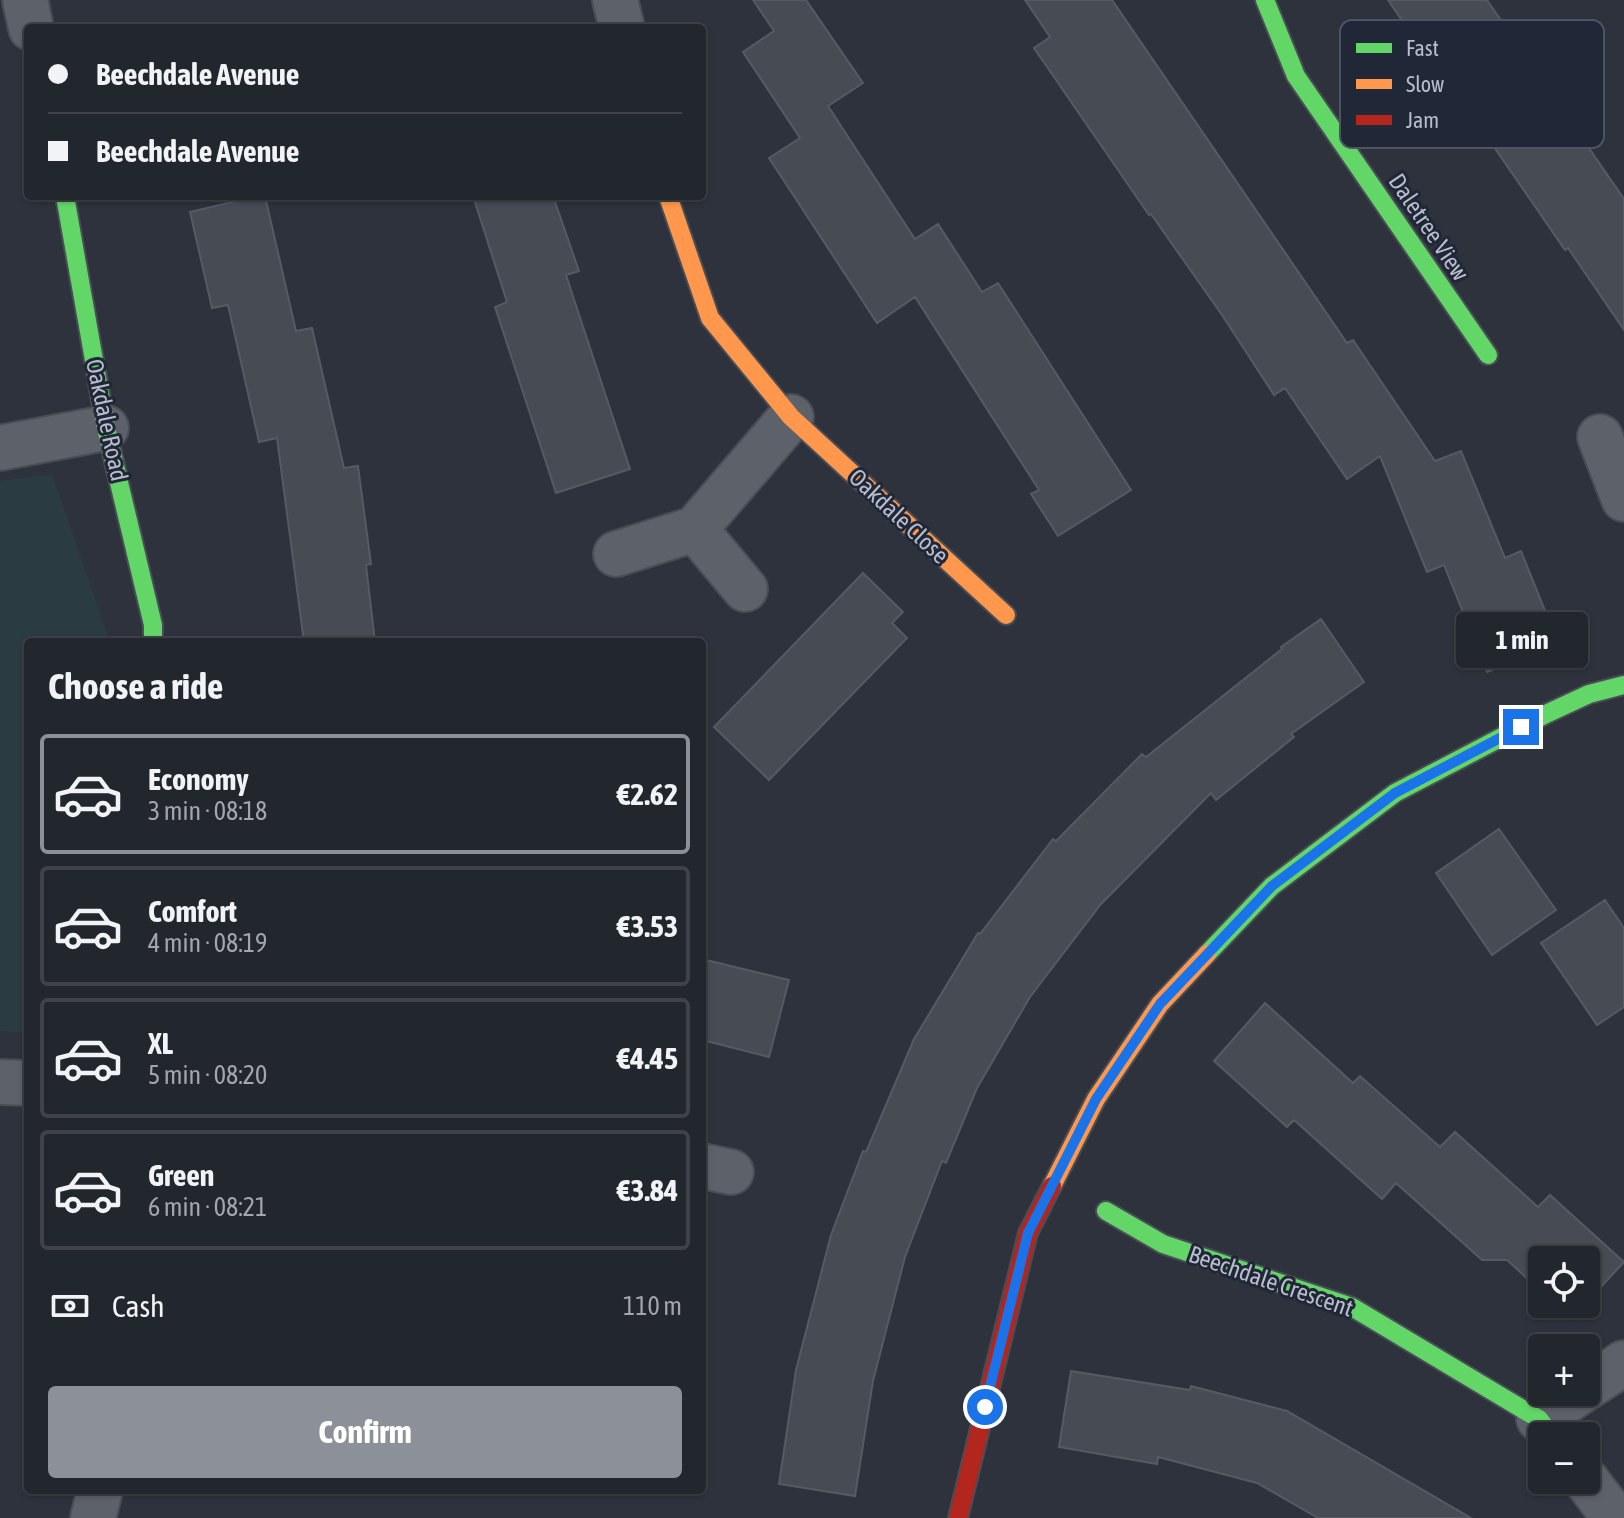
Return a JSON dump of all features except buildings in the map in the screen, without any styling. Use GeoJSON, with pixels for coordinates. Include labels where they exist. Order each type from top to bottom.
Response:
{"type":"FeatureCollection","features":[{"type":"Feature","properties":{"kind":"street"},"geometry":{"type":"LineString","coordinates":[[25,0],[30,24]]}},
{"type":"Feature","properties":{"kind":"street"},"geometry":{"type":"LineString","coordinates":[[615,0],[621,24]]}},
{"type":"Feature","properties":{"kind":"street","name":"Daletree View"},"geometry":{"type":"LineString","coordinates":[[1265,0],[1296,76],[1340,140]]}},
{"type":"Feature","properties":{"kind":"street","name":"Daletree View"},"geometry":{"type":"LineString","coordinates":[[1346,148],[1488,355]]}},
{"type":"Feature","properties":{"kind":"street","name":"Oakdale Road"},"geometry":{"type":"LineString","coordinates":[[66,200],[106,428],[153,625],[153,638]]}},
{"type":"Feature","properties":{"kind":"street","name":"Oakdale Close"},"geometry":{"type":"LineString","coordinates":[[669,200],[710,318],[791,417],[1006,615]]}},
{"type":"Feature","properties":{"kind":"street"},"geometry":{"type":"LineString","coordinates":[[616,554],[695,529],[791,417]]}},
{"type":"Feature","properties":{"kind":"street"},"geometry":{"type":"LineString","coordinates":[[0,448],[106,428]]}},
{"type":"Feature","properties":{"kind":"street"},"geometry":{"type":"LineString","coordinates":[[1600,437],[1624,499]]}},
{"type":"Feature","properties":{"kind":"street"},"geometry":{"type":"LineString","coordinates":[[695,529],[745,589]]}},
{"type":"Feature","properties":{"kind":"street"},"geometry":{"type":"LineString","coordinates":[[958,1518],[1028,1233],[1096,1099],[1160,1004],[1272,886],[1395,793],[1546,714],[1589,694],[1624,685]]}},
{"type":"Feature","properties":{"kind":"street"},"geometry":{"type":"LineString","coordinates":[[0,1082],[24,1083]]}},
{"type":"Feature","properties":{"kind":"street","name":"Beechdale Crescent"},"geometry":{"type":"LineString","coordinates":[[1106,1211],[1163,1244],[1352,1307],[1536,1422]]}},
{"type":"Feature","properties":{"kind":"street"},"geometry":{"type":"LineString","coordinates":[[1600,1379],[1624,1363]]}},
{"type":"Feature","properties":{"kind":"street"},"geometry":{"type":"LineString","coordinates":[[1552,1422],[1567,1406]]}},
{"type":"Feature","properties":{"kind":"street"},"geometry":{"type":"LineString","coordinates":[[93,1518],[99,1494]]}},
{"type":"Feature","properties":{"kind":"street"},"geometry":{"type":"LineString","coordinates":[[1597,1494],[1615,1518]]}},
{"type":"Feature","properties":{"kind":"shaded area"},"geometry":{"type":"Polygon","coordinates":[[[52,474],[109,638],[24,638],[24,1033],[0,1031],[0,481],[52,474]]]}},
{"type":"Feature","properties":{"kind":"traffic: fast"},"geometry":{"type":"LineString","coordinates":[[1265,0],[1296,76],[1340,140]]}},
{"type":"Feature","properties":{"kind":"traffic: fast"},"geometry":{"type":"LineString","coordinates":[[1346,148],[1488,355]]}},
{"type":"Feature","properties":{"kind":"traffic: fast"},"geometry":{"type":"LineString","coordinates":[[66,200],[106,428],[153,625],[153,638]]}},
{"type":"Feature","properties":{"kind":"traffic: fast"},"geometry":{"type":"LineString","coordinates":[[1207,954],[1272,886],[1395,793],[1546,714],[1589,694],[1624,685]]}},
{"type":"Feature","properties":{"kind":"traffic: fast"},"geometry":{"type":"LineString","coordinates":[[1106,1211],[1163,1244],[1352,1307],[1541,1422]]}},
{"type":"Feature","properties":{"kind":"traffic: slow"},"geometry":{"type":"LineString","coordinates":[[669,200],[710,318],[791,417],[1006,615]]}},
{"type":"Feature","properties":{"kind":"traffic: slow"},"geometry":{"type":"LineString","coordinates":[[1052,1186],[1096,1099],[1160,1004],[1207,954]]}},
{"type":"Feature","properties":{"kind":"traffic: jam"},"geometry":{"type":"LineString","coordinates":[[958,1518],[1028,1233],[1052,1186]]}},
{"type":"Feature","properties":{"kind":"route"},"geometry":{"type":"LineString","coordinates":[[985,1407],[1028,1233],[1096,1099],[1160,1004],[1272,886],[1395,793],[1521,727]]}}]}
